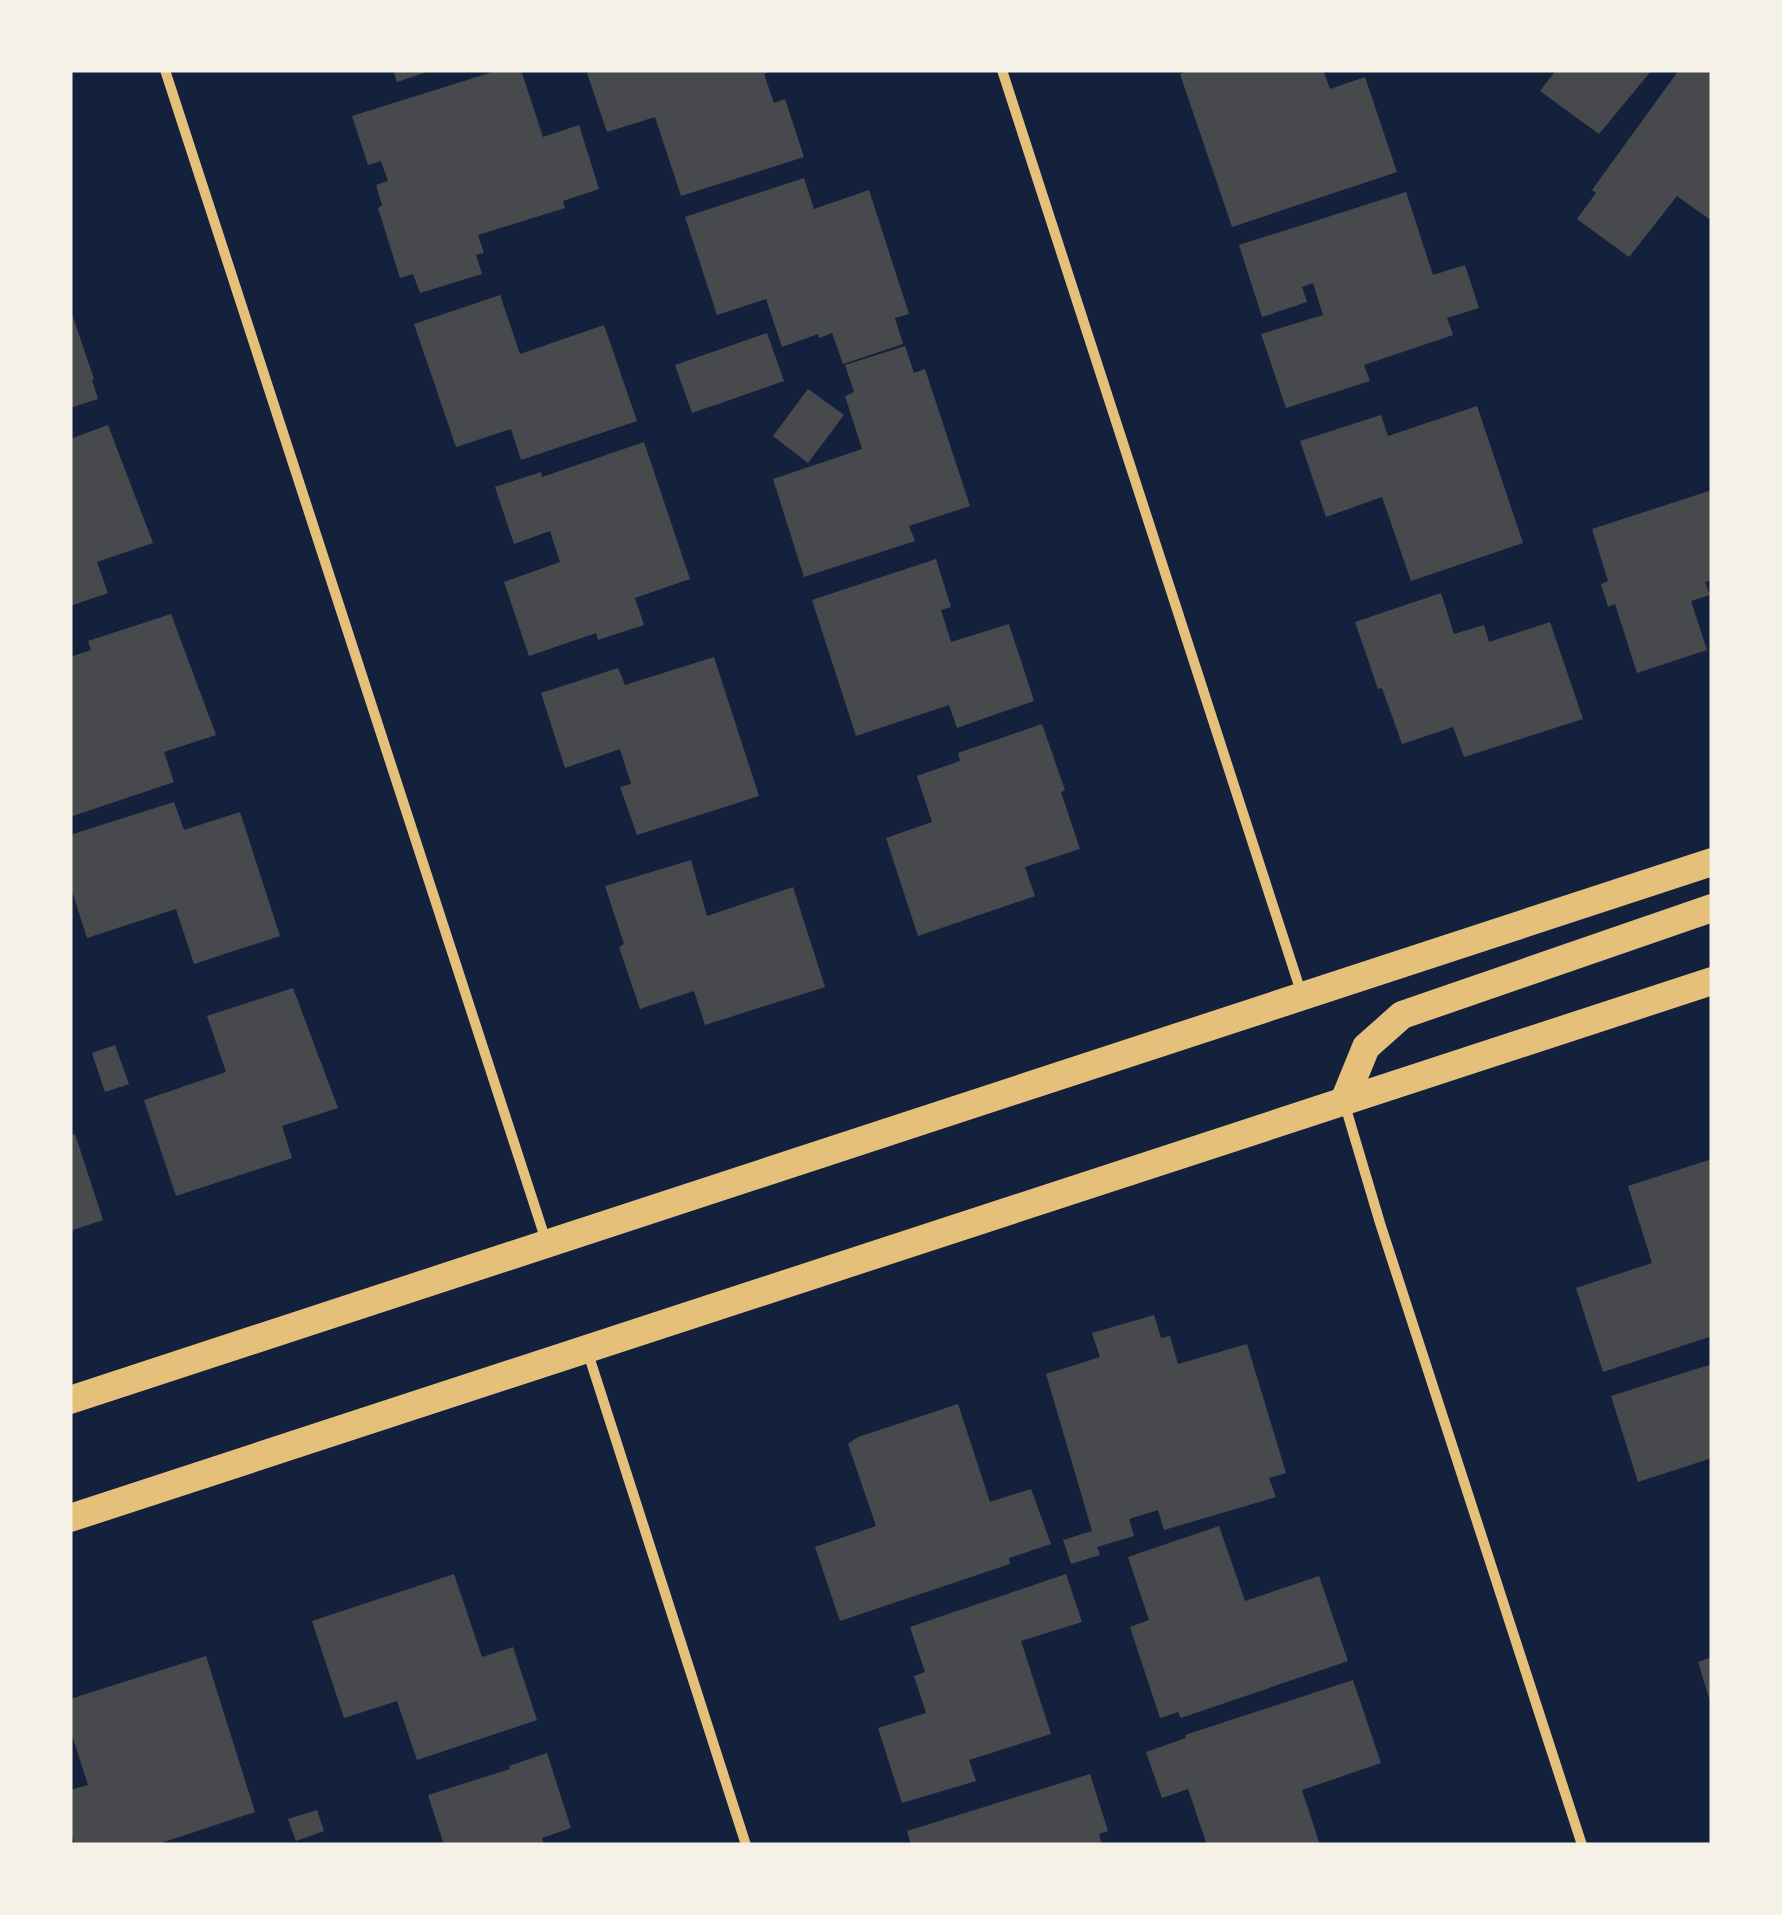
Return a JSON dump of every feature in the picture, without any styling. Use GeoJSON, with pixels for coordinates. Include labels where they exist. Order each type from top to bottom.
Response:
{"type":"FeatureCollection","features":[{"type":"Feature","properties":{"kind":"highway"},"geometry":{"type":"LineString","coordinates":[[70,1400],[1712,862]]}},
{"type":"Feature","properties":{"kind":"highway"},"geometry":{"type":"LineString","coordinates":[[1344,1101],[1366,1047],[1402,1015],[1712,908]]}},
{"type":"Feature","properties":{"kind":"highway"},"geometry":{"type":"LineString","coordinates":[[70,1518],[1712,981]]}},
{"type":"Feature","properties":{"kind":"street"},"geometry":{"type":"LineString","coordinates":[[166,70],[547,1244]]}},
{"type":"Feature","properties":{"kind":"street"},"geometry":{"type":"LineString","coordinates":[[1002,70],[1302,997]]}},
{"type":"Feature","properties":{"kind":"street"},"geometry":{"type":"LineString","coordinates":[[1344,1101],[1582,1845]]}},
{"type":"Feature","properties":{"kind":"street"},"geometry":{"type":"LineString","coordinates":[[586,1349],[746,1845]]}},
{"type":"Feature","properties":{"kind":"building"},"geometry":{"type":"Polygon","coordinates":[[[393,70],[430,70],[430,71],[397,82],[393,70]]]}},
{"type":"Feature","properties":{"kind":"building"},"geometry":{"type":"Polygon","coordinates":[[[499,70],[521,70],[543,137],[579,125],[599,189],[563,201],[565,208],[478,235],[484,253],[476,255],[482,274],[420,293],[413,274],[400,278],[378,208],[382,205],[376,185],[388,181],[381,161],[368,165],[352,116],[499,70]]]}},
{"type":"Feature","properties":{"kind":"building"},"geometry":{"type":"Polygon","coordinates":[[[774,70],[764,74],[774,103],[785,99],[804,157],[681,196],[655,117],[607,132],[587,73],[774,70]]]}},
{"type":"Feature","properties":{"kind":"building"},"geometry":{"type":"Polygon","coordinates":[[[1192,70],[1323,70],[1330,89],[1365,77],[1397,172],[1232,227],[1180,74],[1192,70]]]}},
{"type":"Feature","properties":{"kind":"building"},"geometry":{"type":"Polygon","coordinates":[[[1556,70],[1652,70],[1599,134],[1540,91],[1556,70]]]}},
{"type":"Feature","properties":{"kind":"building"},"geometry":{"type":"Polygon","coordinates":[[[1679,70],[1712,70],[1712,221],[1677,196],[1629,257],[1577,219],[1596,193],[1592,190],[1679,70]]]}},
{"type":"Feature","properties":{"kind":"building"},"geometry":{"type":"Polygon","coordinates":[[[804,178],[814,209],[869,190],[909,314],[895,318],[903,344],[843,364],[832,333],[782,347],[766,299],[717,315],[685,217],[804,178]]]}},
{"type":"Feature","properties":{"kind":"building"},"geometry":{"type":"Polygon","coordinates":[[[1406,192],[1433,275],[1465,265],[1479,308],[1447,318],[1453,335],[1364,365],[1370,381],[1286,408],[1261,334],[1323,315],[1313,283],[1302,287],[1307,302],[1262,317],[1239,245],[1406,192]]]}},
{"type":"Feature","properties":{"kind":"building"},"geometry":{"type":"Polygon","coordinates":[[[500,295],[520,354],[604,325],[637,421],[521,460],[511,429],[456,447],[414,324],[500,295]]]}},
{"type":"Feature","properties":{"kind":"building"},"geometry":{"type":"Polygon","coordinates":[[[70,308],[98,399],[70,408],[70,308]]]}},
{"type":"Feature","properties":{"kind":"building"},"geometry":{"type":"Polygon","coordinates":[[[767,333],[784,381],[692,413],[675,365],[767,333]]]}},
{"type":"Feature","properties":{"kind":"building"},"geometry":{"type":"Polygon","coordinates":[[[905,346],[914,373],[925,369],[970,506],[909,526],[915,541],[804,577],[773,479],[862,449],[845,396],[854,392],[845,365],[905,346]]]}},
{"type":"Feature","properties":{"kind":"building"},"geometry":{"type":"Polygon","coordinates":[[[808,389],[844,415],[808,463],[773,436],[808,389]]]}},
{"type":"Feature","properties":{"kind":"building"},"geometry":{"type":"Polygon","coordinates":[[[1477,406],[1523,543],[1411,581],[1382,497],[1326,517],[1300,441],[1381,415],[1388,436],[1477,406]]]}},
{"type":"Feature","properties":{"kind":"building"},"geometry":{"type":"Polygon","coordinates":[[[108,425],[153,543],[97,562],[108,593],[70,606],[70,439],[108,425]]]}},
{"type":"Feature","properties":{"kind":"building"},"geometry":{"type":"Polygon","coordinates":[[[644,442],[690,579],[635,598],[644,625],[598,640],[596,633],[529,656],[504,582],[560,562],[550,531],[514,544],[495,487],[541,472],[542,477],[644,442]]]}},
{"type":"Feature","properties":{"kind":"building"},"geometry":{"type":"Polygon","coordinates":[[[1712,490],[1712,580],[1705,582],[1710,595],[1691,601],[1707,650],[1637,673],[1615,604],[1608,607],[1601,584],[1608,581],[1592,529],[1712,490]]]}},
{"type":"Feature","properties":{"kind":"building"},"geometry":{"type":"Polygon","coordinates":[[[936,559],[951,607],[941,610],[951,642],[1009,624],[1034,701],[957,728],[949,705],[856,736],[812,600],[936,559]]]}},
{"type":"Feature","properties":{"kind":"building"},"geometry":{"type":"Polygon","coordinates":[[[1441,593],[1454,634],[1484,625],[1489,642],[1550,622],[1583,719],[1464,757],[1453,727],[1402,744],[1355,622],[1441,593]]]}},
{"type":"Feature","properties":{"kind":"building"},"geometry":{"type":"Polygon","coordinates":[[[171,614],[216,735],[164,752],[174,782],[70,817],[70,657],[91,650],[88,641],[171,614]]]}},
{"type":"Feature","properties":{"kind":"building"},"geometry":{"type":"Polygon","coordinates":[[[714,657],[759,796],[637,835],[620,787],[631,784],[620,749],[565,768],[541,693],[618,668],[625,685],[714,657]]]}},
{"type":"Feature","properties":{"kind":"building"},"geometry":{"type":"Polygon","coordinates":[[[1042,724],[1080,849],[1025,867],[1035,896],[918,936],[886,838],[932,822],[917,776],[960,761],[958,753],[1042,724]]]}},
{"type":"Feature","properties":{"kind":"building"},"geometry":{"type":"Polygon","coordinates":[[[174,802],[184,830],[240,812],[280,936],[194,964],[176,909],[87,938],[70,885],[70,835],[174,802]]]}},
{"type":"Feature","properties":{"kind":"building"},"geometry":{"type":"Polygon","coordinates":[[[691,860],[707,916],[793,887],[825,987],[705,1025],[694,991],[640,1009],[619,947],[624,944],[605,886],[691,860]]]}},
{"type":"Feature","properties":{"kind":"building"},"geometry":{"type":"Polygon","coordinates":[[[293,988],[338,1108],[282,1126],[292,1158],[176,1196],[144,1100],[226,1072],[207,1016],[293,988]]]}},
{"type":"Feature","properties":{"kind":"building"},"geometry":{"type":"Polygon","coordinates":[[[115,1045],[129,1084],[105,1092],[92,1053],[115,1045]]]}},
{"type":"Feature","properties":{"kind":"building"},"geometry":{"type":"Polygon","coordinates":[[[75,1134],[103,1220],[70,1231],[70,1135],[75,1134]]]}},
{"type":"Feature","properties":{"kind":"building"},"geometry":{"type":"Polygon","coordinates":[[[1712,1159],[1712,1336],[1603,1372],[1576,1288],[1652,1263],[1628,1186],[1712,1159]]]}},
{"type":"Feature","properties":{"kind":"building"},"geometry":{"type":"Polygon","coordinates":[[[1154,1315],[1161,1338],[1170,1336],[1178,1364],[1247,1344],[1286,1473],[1269,1478],[1276,1497],[1164,1530],[1158,1510],[1129,1519],[1134,1536],[1097,1547],[1100,1555],[1071,1564],[1063,1540],[1092,1531],[1046,1374],[1100,1357],[1092,1333],[1154,1315]]]}},
{"type":"Feature","properties":{"kind":"building"},"geometry":{"type":"Polygon","coordinates":[[[1712,1364],[1712,1458],[1638,1482],[1611,1396],[1712,1364]]]}},
{"type":"Feature","properties":{"kind":"building"},"geometry":{"type":"Polygon","coordinates":[[[958,1404],[990,1502],[1031,1489],[1051,1544],[1009,1558],[1010,1564],[840,1621],[815,1547],[876,1526],[848,1444],[858,1437],[958,1404]]]}},
{"type":"Feature","properties":{"kind":"building"},"geometry":{"type":"Polygon","coordinates":[[[1219,1526],[1245,1601],[1319,1576],[1348,1661],[1181,1718],[1178,1712],[1160,1718],[1130,1627],[1149,1620],[1128,1557],[1219,1526]]]}},
{"type":"Feature","properties":{"kind":"building"},"geometry":{"type":"Polygon","coordinates":[[[454,1574],[482,1657],[513,1647],[537,1720],[417,1760],[397,1701],[344,1718],[312,1621],[454,1574]]]}},
{"type":"Feature","properties":{"kind":"building"},"geometry":{"type":"Polygon","coordinates":[[[1066,1574],[1082,1622],[1021,1641],[1051,1734],[969,1760],[976,1781],[902,1803],[878,1728],[926,1713],[914,1676],[925,1672],[910,1627],[1066,1574]]]}},
{"type":"Feature","properties":{"kind":"building"},"geometry":{"type":"Polygon","coordinates":[[[206,1656],[255,1812],[155,1845],[75,1845],[70,1830],[70,1790],[88,1785],[70,1729],[70,1699],[206,1656]]]}},
{"type":"Feature","properties":{"kind":"building"},"geometry":{"type":"Polygon","coordinates":[[[1712,1657],[1712,1703],[1711,1704],[1698,1662],[1712,1657]]]}},
{"type":"Feature","properties":{"kind":"building"},"geometry":{"type":"Polygon","coordinates":[[[1353,1680],[1381,1763],[1302,1790],[1320,1845],[1207,1845],[1188,1789],[1162,1798],[1146,1752],[1186,1738],[1185,1735],[1353,1680]]]}},
{"type":"Feature","properties":{"kind":"building"},"geometry":{"type":"Polygon","coordinates":[[[547,1753],[571,1828],[542,1838],[544,1845],[444,1845],[428,1795],[547,1753]]]}},
{"type":"Feature","properties":{"kind":"building"},"geometry":{"type":"Polygon","coordinates":[[[1090,1774],[1108,1831],[1099,1834],[1102,1845],[911,1845],[907,1831],[1090,1774]]]}},
{"type":"Feature","properties":{"kind":"building"},"geometry":{"type":"Polygon","coordinates":[[[317,1810],[324,1831],[296,1841],[288,1819],[317,1810]]]}}]}
